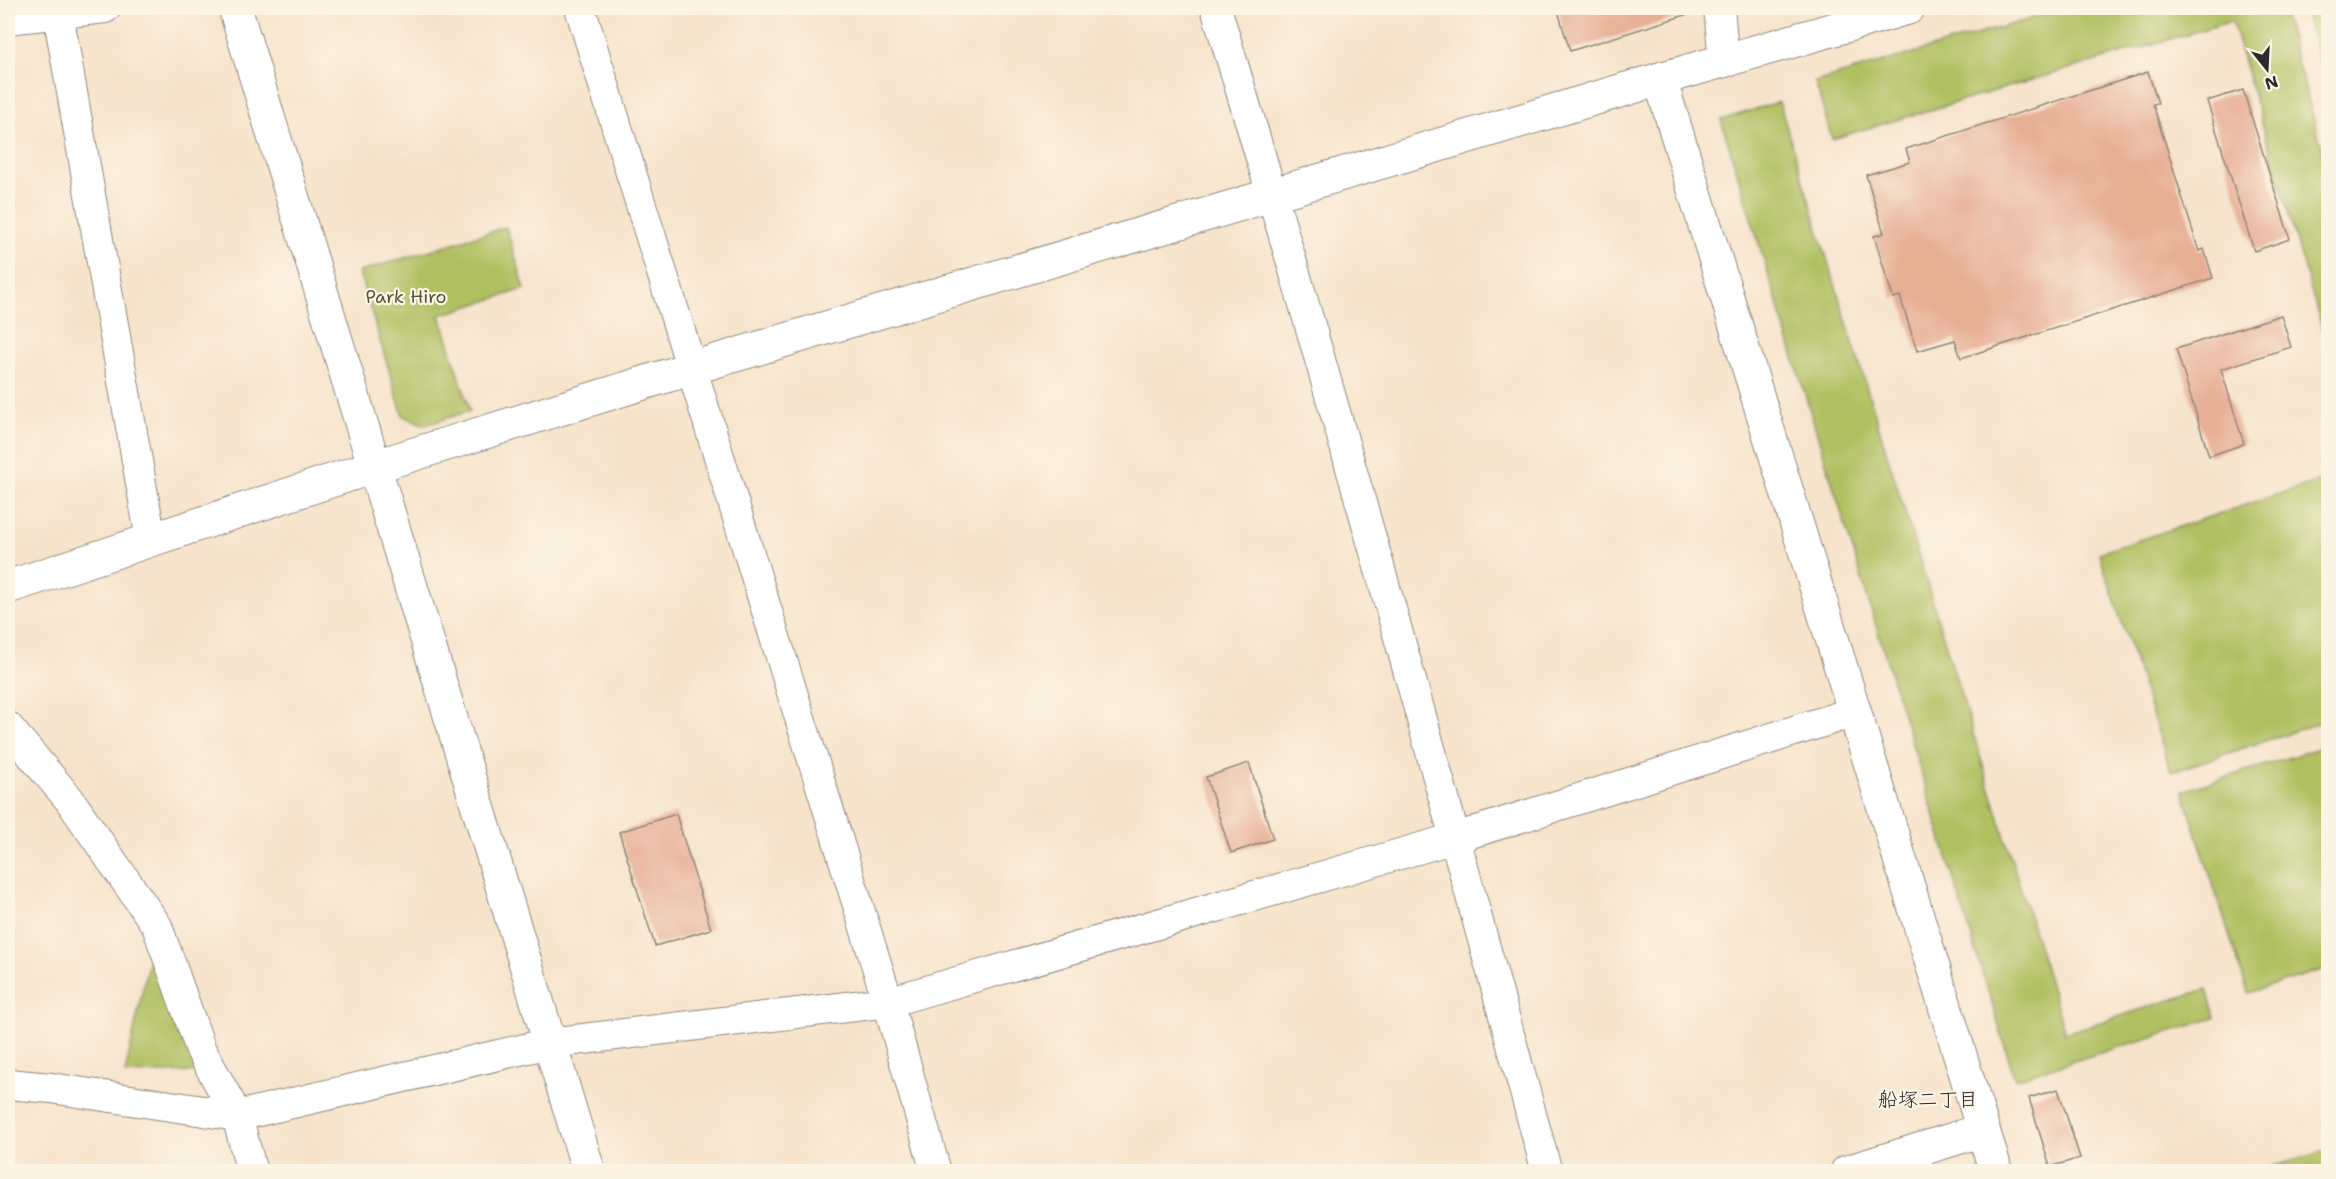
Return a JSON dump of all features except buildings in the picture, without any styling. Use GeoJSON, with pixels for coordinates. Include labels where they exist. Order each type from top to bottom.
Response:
{"type":"FeatureCollection","features":[{"type":"Feature","properties":{"kind":"street"},"geometry":{"type":"LineString","coordinates":[[8,19],[105,8]]}},
{"type":"Feature","properties":{"kind":"street"},"geometry":{"type":"LineString","coordinates":[[235,8],[589,1172]]}},
{"type":"Feature","properties":{"kind":"street"},"geometry":{"type":"LineString","coordinates":[[580,8],[888,1002],[936,1172]]}},
{"type":"Feature","properties":{"kind":"street"},"geometry":{"type":"LineString","coordinates":[[1216,8],[1273,196],[1547,1172]]}},
{"type":"Feature","properties":{"kind":"street"},"geometry":{"type":"LineString","coordinates":[[1719,8],[1724,61]]}},
{"type":"Feature","properties":{"kind":"street"},"geometry":{"type":"LineString","coordinates":[[8,587],[376,466],[692,369],[1660,79],[1908,8]]}},
{"type":"Feature","properties":{"kind":"street"},"geometry":{"type":"LineString","coordinates":[[58,13],[151,540]]}},
{"type":"Feature","properties":{"kind":"street"},"geometry":{"type":"LineString","coordinates":[[1660,79],[1996,1172]]}},
{"type":"Feature","properties":{"kind":"street"},"geometry":{"type":"LineString","coordinates":[[8,1084],[51,1088],[237,1116],[550,1043],[888,1002],[1455,838],[1854,712]]}},
{"type":"Feature","properties":{"kind":"street"},"geometry":{"type":"LineString","coordinates":[[8,727],[69,799],[157,926],[201,1050],[237,1116],[252,1172]]}},
{"type":"Feature","properties":{"kind":"street"},"geometry":{"type":"LineString","coordinates":[[1847,1172],[1983,1130]]}},
{"type":"Feature","properties":{"kind":"green space"},"geometry":{"type":"Polygon","coordinates":[[[2067,8],[2282,8],[2328,169],[2328,348],[2232,21],[1832,139],[1815,82],[2067,8]]]}},
{"type":"Feature","properties":{"kind":"green space"},"geometry":{"type":"Polygon","coordinates":[[[2328,9],[2328,87],[2306,15],[2328,9]]]}},
{"type":"Feature","properties":{"kind":"green space"},"geometry":{"type":"Polygon","coordinates":[[[1779,102],[2065,1033],[2207,989],[2215,1018],[2015,1079],[1721,120],[1779,102]]]}},
{"type":"Feature","properties":{"kind":"green space","name":"Park Hiro"},"geometry":{"type":"Polygon","coordinates":[[[506,227],[525,289],[440,315],[470,411],[425,425],[403,416],[359,272],[506,227]]]}},
{"type":"Feature","properties":{"kind":"green space"},"geometry":{"type":"Polygon","coordinates":[[[2328,478],[2328,720],[2171,772],[2099,553],[2328,478]]]}},
{"type":"Feature","properties":{"kind":"green space"},"geometry":{"type":"Polygon","coordinates":[[[2328,745],[2328,968],[2248,993],[2183,791],[2328,745]]]}},
{"type":"Feature","properties":{"kind":"green space"},"geometry":{"type":"Polygon","coordinates":[[[152,945],[198,1072],[125,1074],[152,945]]]}},
{"type":"Feature","properties":{"kind":"green space"},"geometry":{"type":"Polygon","coordinates":[[[2328,1150],[2328,1171],[2258,1171],[2328,1150]]]}},
{"type":"Feature","properties":{"kind":"district","name":"船塚二丁目"},"geometry":{"type":"Point","coordinates":[1928,1099]}}]}
